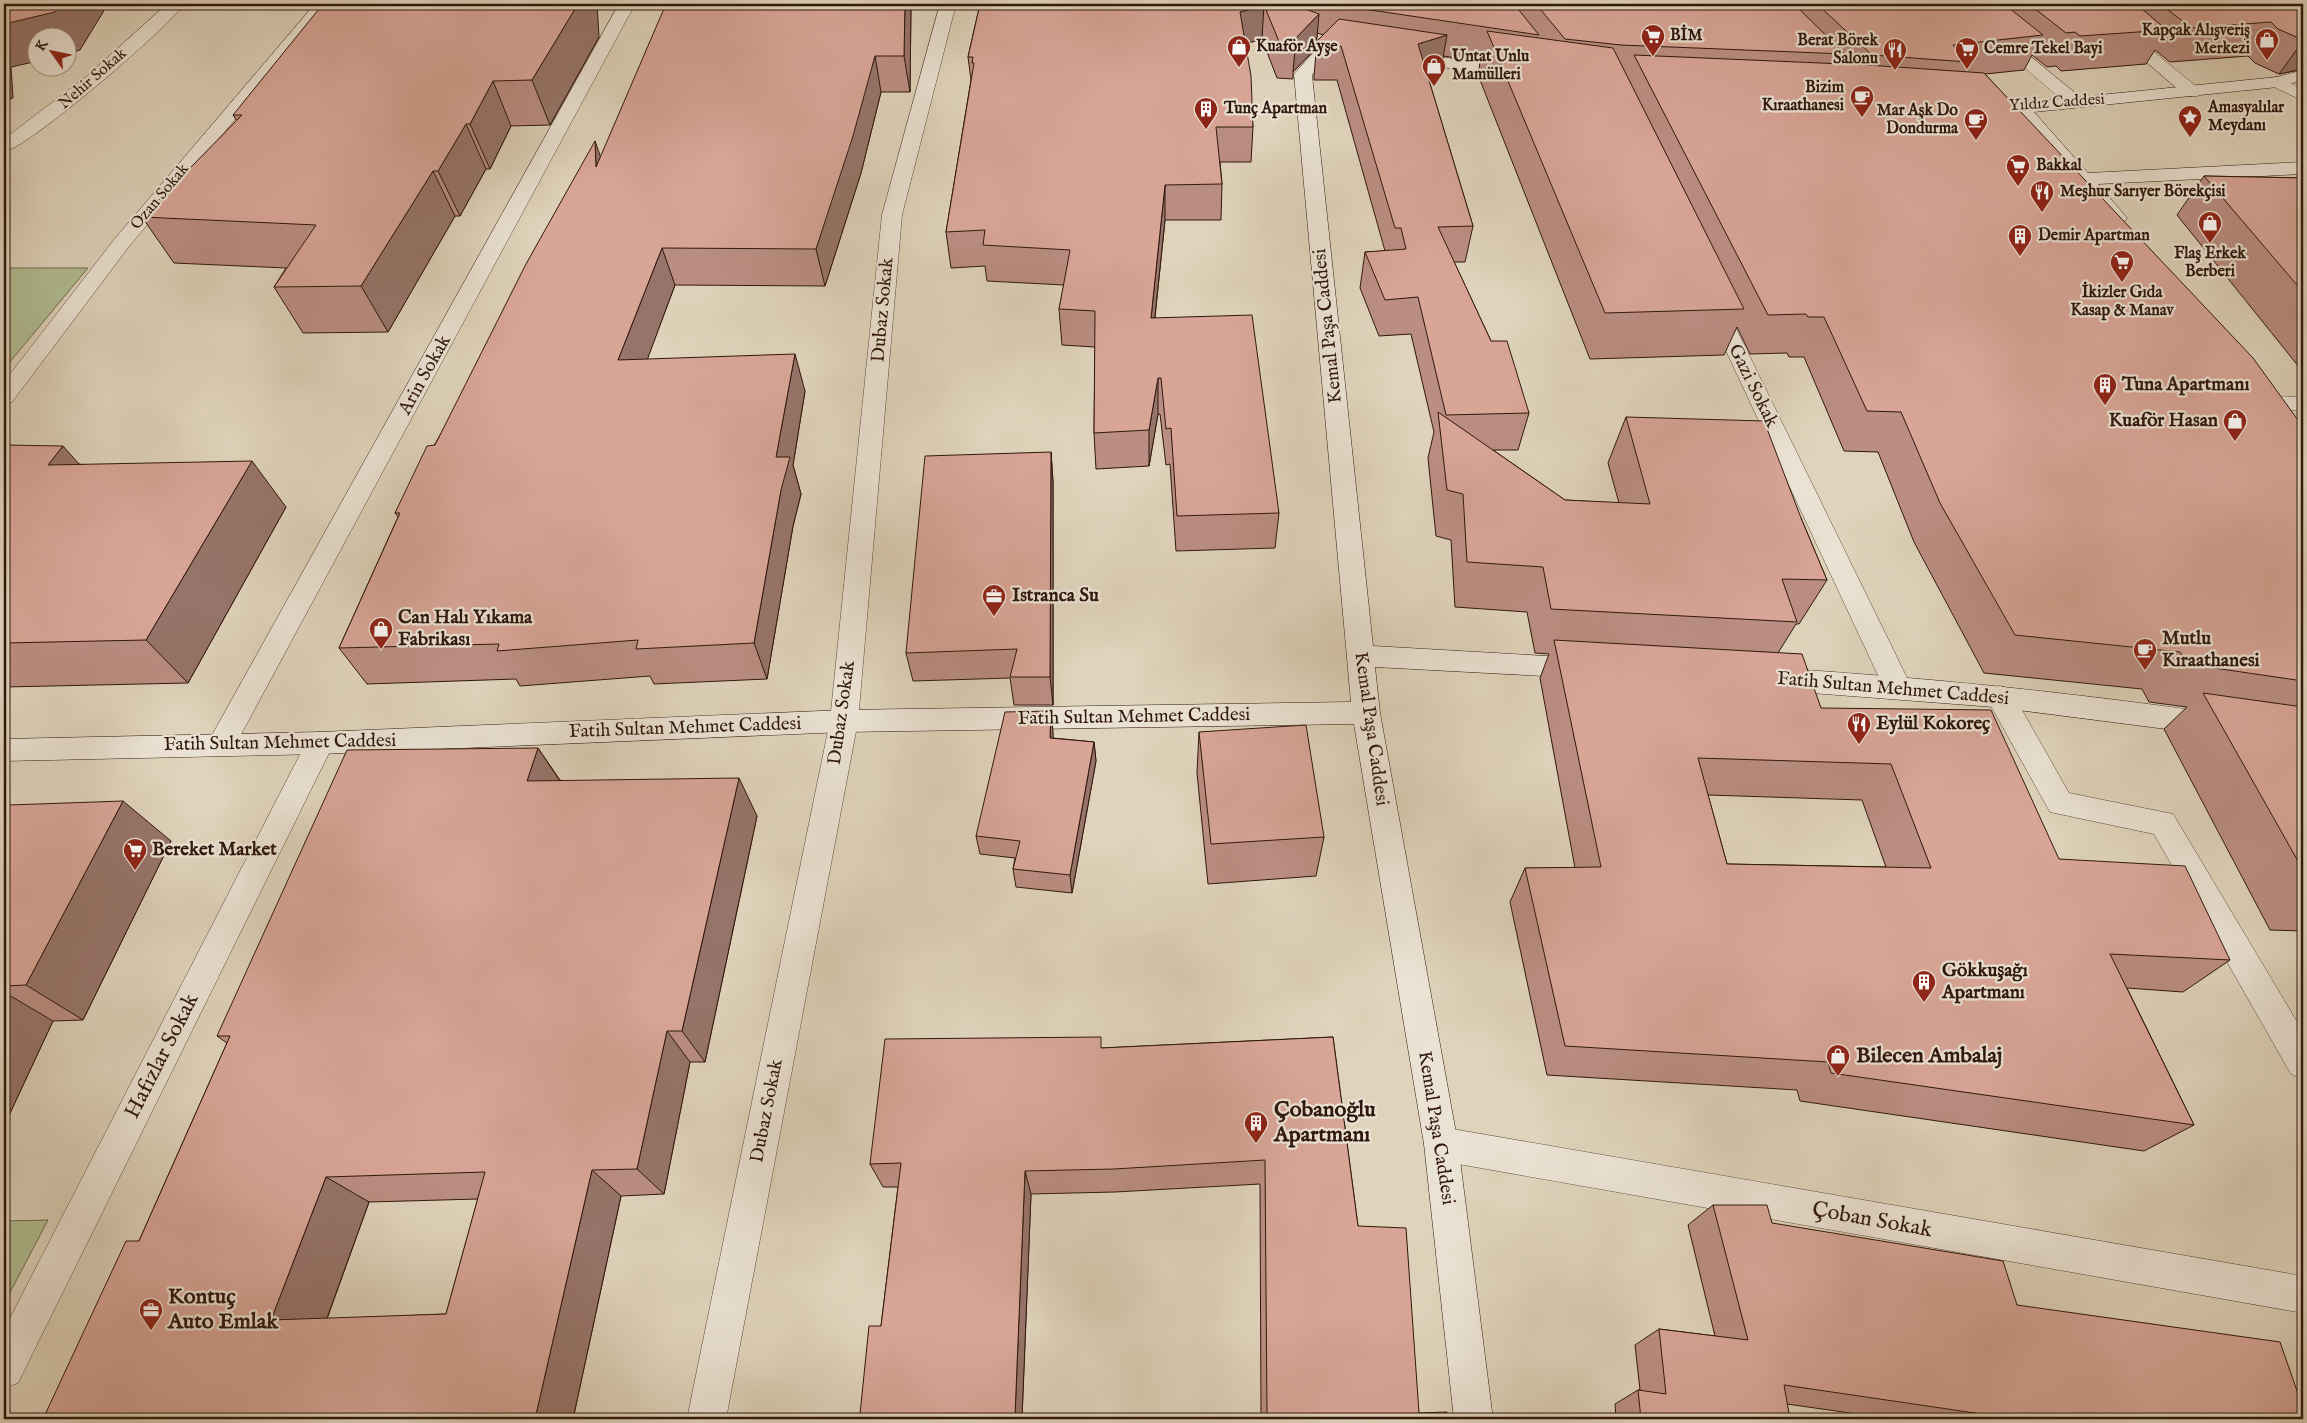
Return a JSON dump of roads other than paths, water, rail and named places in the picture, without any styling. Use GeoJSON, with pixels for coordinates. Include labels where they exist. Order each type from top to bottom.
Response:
{"type":"FeatureCollection","features":[{"type":"Feature","properties":{"kind":"street","name":"Nehir Sokak"},"geometry":{"type":"LineString","coordinates":[[4,147],[46,119],[126,51],[176,4]]}},
{"type":"Feature","properties":{"kind":"street","name":"Ozan Sokak"},"geometry":{"type":"LineString","coordinates":[[4,397],[120,245],[322,4]]}},
{"type":"Feature","properties":{"kind":"street","name":"Arin Sokak"},"geometry":{"type":"LineString","coordinates":[[221,745],[627,4]]}},
{"type":"Feature","properties":{"kind":"street","name":"Dubaz Sokak"},"geometry":{"type":"LineString","coordinates":[[706,1419],[844,721],[892,214],[948,4]]}},
{"type":"Feature","properties":{"kind":"street"},"geometry":{"type":"LineString","coordinates":[[1958,4],[2076,102]]}},
{"type":"Feature","properties":{"kind":"street"},"geometry":{"type":"LineString","coordinates":[[2087,4],[2192,92]]}},
{"type":"Feature","properties":{"kind":"street","name":"Kemal Paşa Caddesi"},"geometry":{"type":"LineString","coordinates":[[1330,43],[1303,74],[1360,656],[1366,713],[1441,1144],[1474,1419]]}},
{"type":"Feature","properties":{"kind":"street"},"geometry":{"type":"LineString","coordinates":[[1388,54],[1531,76]]}},
{"type":"Feature","properties":{"kind":"street","name":"Yıldız Caddesi"},"geometry":{"type":"LineString","coordinates":[[1964,104],[2022,108],[2278,82],[2303,75]]}},
{"type":"Feature","properties":{"kind":"street"},"geometry":{"type":"LineString","coordinates":[[2278,82],[2303,96]]}},
{"type":"Feature","properties":{"kind":"street"},"geometry":{"type":"LineString","coordinates":[[2022,108],[2128,231]]}},
{"type":"Feature","properties":{"kind":"street"},"geometry":{"type":"LineString","coordinates":[[2085,179],[2303,168]]}},
{"type":"Feature","properties":{"kind":"street","name":"Gazi Sokak"},"geometry":{"type":"LineString","coordinates":[[1705,284],[1897,686]]}},
{"type":"Feature","properties":{"kind":"street"},"geometry":{"type":"LineString","coordinates":[[2286,423],[2264,396],[2303,404]]}},
{"type":"Feature","properties":{"kind":"street"},"geometry":{"type":"LineString","coordinates":[[1360,656],[1609,670]]}},
{"type":"Feature","properties":{"kind":"street","name":"Fatih Sultan Mehmet Caddesi"},"geometry":{"type":"LineString","coordinates":[[1748,677],[1897,686],[2098,707],[2235,727]]}},
{"type":"Feature","properties":{"kind":"street"},"geometry":{"type":"LineString","coordinates":[[2000,697],[2060,803],[2163,823],[2303,1063]]}},
{"type":"Feature","properties":{"kind":"street","name":"Fatih Sultan Mehmet Caddesi"},"geometry":{"type":"LineString","coordinates":[[4,750],[320,743],[844,721],[1366,713]]}},
{"type":"Feature","properties":{"kind":"street","name":"Hafızlar Sokak"},"geometry":{"type":"LineString","coordinates":[[4,1369],[320,743]]}},
{"type":"Feature","properties":{"kind":"street","name":"Çoban Sokak"},"geometry":{"type":"LineString","coordinates":[[1441,1144],[2303,1295]]}},
{"type":"Feature","properties":{"kind":"place","name":"BİM"},"geometry":{"type":"Point","coordinates":[1653,57]}},
{"type":"Feature","properties":{"kind":"place","name":"Kapçak Alışveriş Merkezi"},"geometry":{"type":"Point","coordinates":[2267,61]}},
{"type":"Feature","properties":{"kind":"place","name":"Kuaför Ayşe"},"geometry":{"type":"Point","coordinates":[1239,68]}},
{"type":"Feature","properties":{"kind":"place","name":"Cemre Tekel Bayi"},"geometry":{"type":"Point","coordinates":[1967,70]}},
{"type":"Feature","properties":{"kind":"place","name":"Berat Börek Salonu"},"geometry":{"type":"Point","coordinates":[1895,71]}},
{"type":"Feature","properties":{"kind":"place","name":"Untat Unlu Mamülleri"},"geometry":{"type":"Point","coordinates":[1434,87]}},
{"type":"Feature","properties":{"kind":"place","name":"Bizim Kıraathanesi"},"geometry":{"type":"Point","coordinates":[1862,118]}},
{"type":"Feature","properties":{"kind":"place","name":"Tunç Apartman"},"geometry":{"type":"Point","coordinates":[1206,130]}},
{"type":"Feature","properties":{"kind":"place","name":"Amasyalılar Meydanı"},"geometry":{"type":"Point","coordinates":[2190,138]}},
{"type":"Feature","properties":{"kind":"place","name":"Mar Aşk Do Dondurma"},"geometry":{"type":"Point","coordinates":[1976,141]}},
{"type":"Feature","properties":{"kind":"place","name":"Bakkal"},"geometry":{"type":"Point","coordinates":[2018,187]}},
{"type":"Feature","properties":{"kind":"place","name":"Meşhur Sarıyer Börekçisi"},"geometry":{"type":"Point","coordinates":[2042,213]}},
{"type":"Feature","properties":{"kind":"place","name":"Flaş Erkek Berberi"},"geometry":{"type":"Point","coordinates":[2210,244]}},
{"type":"Feature","properties":{"kind":"place","name":"Demir Apartman"},"geometry":{"type":"Point","coordinates":[2020,257]}},
{"type":"Feature","properties":{"kind":"place","name":"İkizler Gıda Kasap & Manav"},"geometry":{"type":"Point","coordinates":[2122,283]}},
{"type":"Feature","properties":{"kind":"place","name":"Tuna Apartmanı"},"geometry":{"type":"Point","coordinates":[2105,406]}},
{"type":"Feature","properties":{"kind":"place","name":"Kuaför Hasan"},"geometry":{"type":"Point","coordinates":[2235,442]}},
{"type":"Feature","properties":{"kind":"place","name":"Istranca Su"},"geometry":{"type":"Point","coordinates":[994,617]}},
{"type":"Feature","properties":{"kind":"place","name":"Can Halı Yıkama Fabrikası"},"geometry":{"type":"Point","coordinates":[381,650]}},
{"type":"Feature","properties":{"kind":"place","name":"Mutlu Kıraathanesi"},"geometry":{"type":"Point","coordinates":[2145,671]}},
{"type":"Feature","properties":{"kind":"place","name":"Eylül Kokoreç"},"geometry":{"type":"Point","coordinates":[1859,745]}},
{"type":"Feature","properties":{"kind":"place","name":"Bereket Market"},"geometry":{"type":"Point","coordinates":[135,871]}},
{"type":"Feature","properties":{"kind":"place","name":"Gökkuşağı Apartmanı"},"geometry":{"type":"Point","coordinates":[1924,1003]}},
{"type":"Feature","properties":{"kind":"place","name":"Bilecen Ambalaj"},"geometry":{"type":"Point","coordinates":[1838,1077]}},
{"type":"Feature","properties":{"kind":"place","name":"Çobanoğlu Apartmanı"},"geometry":{"type":"Point","coordinates":[1256,1144]}},
{"type":"Feature","properties":{"kind":"place","name":"Kontuç Auto Emlak"},"geometry":{"type":"Point","coordinates":[151,1331]}}]}
